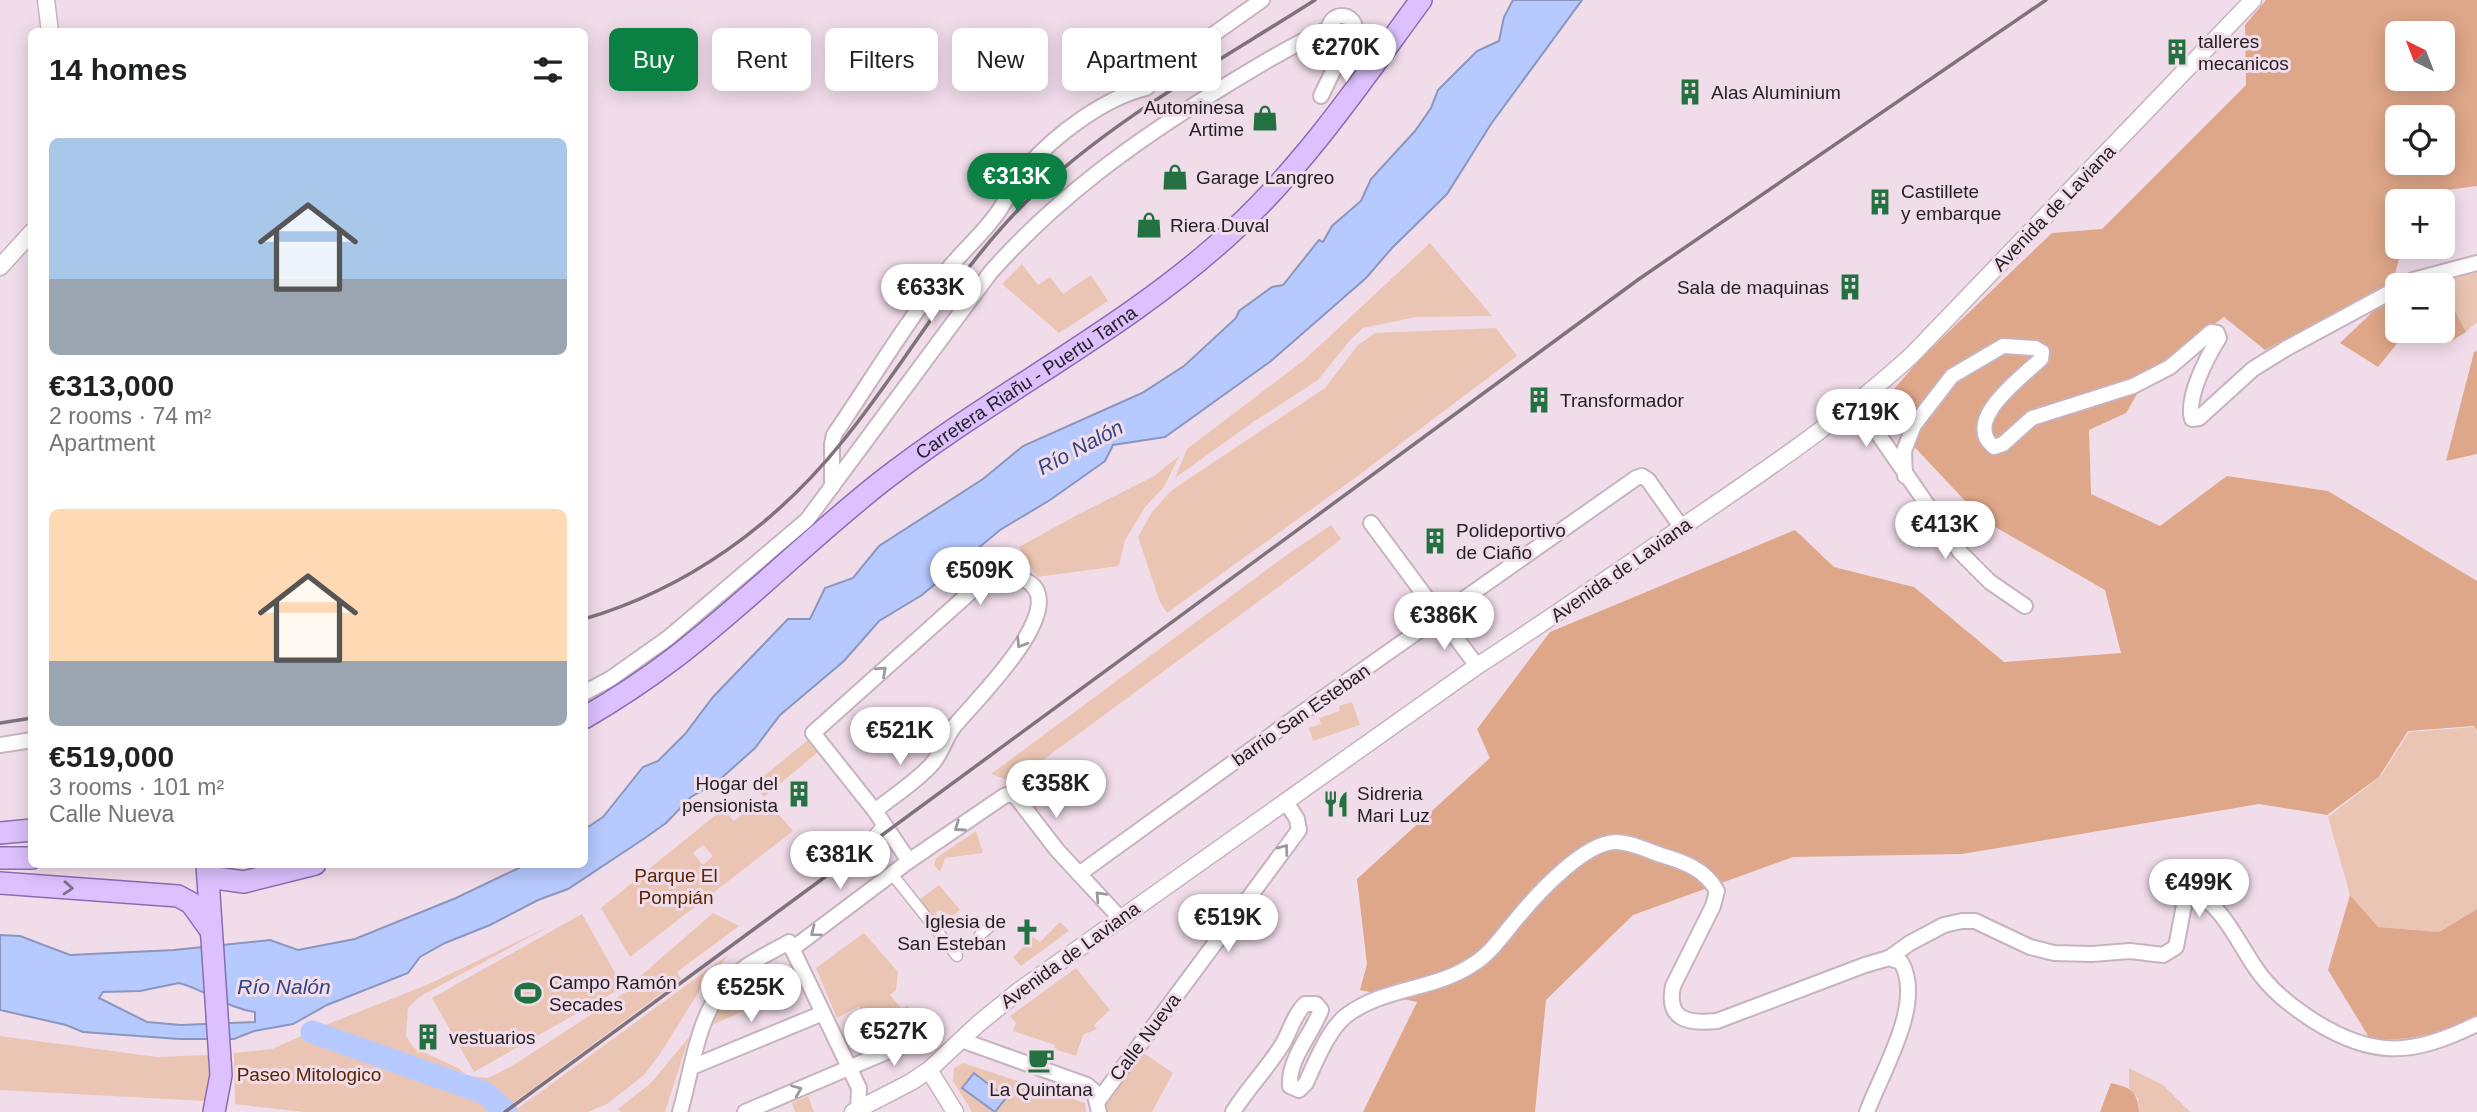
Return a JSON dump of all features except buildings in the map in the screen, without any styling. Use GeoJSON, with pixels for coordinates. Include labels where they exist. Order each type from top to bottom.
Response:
{"type":"FeatureCollection","features":[{"type":"Feature","properties":{"kind":"main road","name":"Carretera Riañu - Puertu Tarna"},"geometry":{"type":"LineString","coordinates":[[588,716],[624,694],[692,643],[891,475],[946,434],[1118,320],[1187,270],[1235,229],[1295,167],[1421,0]]}},
{"type":"Feature","properties":{"kind":"main road"},"geometry":{"type":"LineString","coordinates":[[588,726],[610,712],[624,694]]}},
{"type":"Feature","properties":{"kind":"main road"},"geometry":{"type":"LineString","coordinates":[[0,833],[28,830]]}},
{"type":"Feature","properties":{"kind":"main road"},"geometry":{"type":"LineString","coordinates":[[0,858],[28,858]]}},
{"type":"Feature","properties":{"kind":"main road"},"geometry":{"type":"LineString","coordinates":[[210,932],[221,904],[244,882],[299,868]]}},
{"type":"Feature","properties":{"kind":"main road"},"geometry":{"type":"LineString","coordinates":[[207,869],[244,882]]}},
{"type":"Feature","properties":{"kind":"main road"},"geometry":{"type":"LineString","coordinates":[[0,883],[178,896],[198,889],[207,869]]}},
{"type":"Feature","properties":{"kind":"main road"},"geometry":{"type":"LineString","coordinates":[[207,869],[220,1063],[219,1091],[214,1112]]}},
{"type":"Feature","properties":{"kind":"main road"},"geometry":{"type":"LineString","coordinates":[[178,896],[191,903],[210,932]]}},
{"type":"Feature","properties":{"kind":"street"},"geometry":{"type":"LineString","coordinates":[[46,0],[50,28]]}},
{"type":"Feature","properties":{"kind":"street"},"geometry":{"type":"LineString","coordinates":[[832,487],[834,435],[927,297],[969,244],[997,215],[1027,166],[1069,128],[1133,91],[1146,88],[1262,0]]}},
{"type":"Feature","properties":{"kind":"street","name":"Avenida de Laviana"},"geometry":{"type":"LineString","coordinates":[[857,1111],[929,1070],[999,1005],[1477,666],[1547,621],[1774,464],[1856,402],[1912,355],[2253,0]]}},
{"type":"Feature","properties":{"kind":"street"},"geometry":{"type":"LineString","coordinates":[[588,690],[610,679],[668,638],[807,520],[990,273],[1043,219],[1093,174],[1165,123],[1293,44],[1336,36],[1340,58],[1321,96]]}},
{"type":"Feature","properties":{"kind":"street"},"geometry":{"type":"LineString","coordinates":[[0,267],[28,236]]}},
{"type":"Feature","properties":{"kind":"street"},"geometry":{"type":"LineString","coordinates":[[2437,273],[2477,263]]}},
{"type":"Feature","properties":{"kind":"street"},"geometry":{"type":"LineString","coordinates":[[1905,476],[1904,451],[1913,425],[1952,376],[2003,346],[2035,348],[2042,352],[2041,359],[1989,410],[1983,431],[1987,442],[1994,447],[2003,444],[2032,418],[2133,386],[2171,367],[2211,332],[2217,333],[2218,338],[2199,378],[2190,413],[2192,419],[2199,418],[2253,369],[2385,295]]}},
{"type":"Feature","properties":{"kind":"street"},"geometry":{"type":"LineString","coordinates":[[1856,402],[1959,552],[1990,582],[2025,606]]}},
{"type":"Feature","properties":{"kind":"street","name":"barrio San Esteban"},"geometry":{"type":"LineString","coordinates":[[1079,874],[1299,715],[1636,478],[1642,476],[1648,480],[1682,528]]}},
{"type":"Feature","properties":{"kind":"street"},"geometry":{"type":"LineString","coordinates":[[1371,523],[1477,666]]}},
{"type":"Feature","properties":{"kind":"street"},"geometry":{"type":"LineString","coordinates":[[875,811],[933,763],[955,725],[1002,674],[1040,606],[1038,594],[1032,584],[1023,579],[999,576],[975,588],[813,733],[875,811],[909,861]]}},
{"type":"Feature","properties":{"kind":"street"},"geometry":{"type":"LineString","coordinates":[[0,746],[28,741]]}},
{"type":"Feature","properties":{"kind":"street"},"geometry":{"type":"LineString","coordinates":[[680,1112],[705,1016],[723,987],[751,963],[790,946],[1004,796],[1011,794],[1017,797],[1057,850],[1121,919]]}},
{"type":"Feature","properties":{"kind":"street","name":"Calle Nueva"},"geometry":{"type":"LineString","coordinates":[[1099,1107],[1298,830],[1297,819],[1286,802]]}},
{"type":"Feature","properties":{"kind":"street"},"geometry":{"type":"LineString","coordinates":[[852,852],[883,824]]}},
{"type":"Feature","properties":{"kind":"street"},"geometry":{"type":"LineString","coordinates":[[1233,1112],[1281,1047],[1297,1012],[1305,1004],[1316,1004],[1321,1010],[1302,1046],[1290,1079],[1290,1086],[1299,1090],[1306,1083],[1335,1029],[1346,1015],[1384,998],[1457,975],[1479,961],[1520,914],[1586,852],[1615,842],[1633,845],[1680,861],[1710,878],[1717,891],[1713,906],[1673,986],[1670,1000],[1675,1013],[1687,1021],[1717,1021],[1889,958],[1944,925],[1975,921],[2030,947],[2048,952],[2092,954],[2130,951],[2163,955],[2176,947],[2184,905],[2186,899],[2193,894],[2206,898],[2257,970],[2285,1001],[2340,1036],[2371,1048],[2400,1048],[2446,1038],[2477,1024]]}},
{"type":"Feature","properties":{"kind":"street"},"geometry":{"type":"LineString","coordinates":[[892,874],[957,956]]}},
{"type":"Feature","properties":{"kind":"street"},"geometry":{"type":"LineString","coordinates":[[980,935],[996,921]]}},
{"type":"Feature","properties":{"kind":"street"},"geometry":{"type":"LineString","coordinates":[[790,946],[859,1088],[857,1111]]}},
{"type":"Feature","properties":{"kind":"street"},"geometry":{"type":"LineString","coordinates":[[1867,1112],[1896,1040],[1910,992],[1907,972],[1901,962],[1889,958]]}},
{"type":"Feature","properties":{"kind":"street"},"geometry":{"type":"LineString","coordinates":[[692,1066],[823,1013]]}},
{"type":"Feature","properties":{"kind":"street"},"geometry":{"type":"LineString","coordinates":[[745,1112],[924,1036]]}},
{"type":"Feature","properties":{"kind":"street"},"geometry":{"type":"LineString","coordinates":[[961,1040],[1087,1085],[1094,1091],[1099,1107]]}},
{"type":"Feature","properties":{"kind":"street"},"geometry":{"type":"LineString","coordinates":[[929,1070],[955,1112]]}},
{"type":"Feature","properties":{"kind":"green space"},"geometry":{"type":"Polygon","coordinates":[[[1430,243],[1492,316],[1416,317],[1363,328],[1318,380],[1175,478],[1187,449],[1303,361],[1430,243]]]}},
{"type":"Feature","properties":{"kind":"green space"},"geometry":{"type":"Polygon","coordinates":[[[1022,264],[1038,285],[1050,277],[1063,294],[1091,275],[1108,301],[1059,333],[1002,284],[1022,264]]]}},
{"type":"Feature","properties":{"kind":"green space"},"geometry":{"type":"Polygon","coordinates":[[[2477,270],[2477,322],[2466,332],[2455,312],[2455,276],[2477,270]]]}},
{"type":"Feature","properties":{"kind":"green space"},"geometry":{"type":"Polygon","coordinates":[[[1496,328],[1517,356],[1355,478],[1167,613],[1160,602],[1138,537],[1152,512],[1172,490],[1325,388],[1358,345],[1375,333],[1496,328]]]}},
{"type":"Feature","properties":{"kind":"green space"},"geometry":{"type":"Polygon","coordinates":[[[1179,456],[1164,487],[1145,507],[1125,540],[1119,566],[1037,577],[1019,547],[1154,476],[1179,456]]]}},
{"type":"Feature","properties":{"kind":"green space"},"geometry":{"type":"Polygon","coordinates":[[[1331,525],[1341,539],[1013,782],[991,774],[1288,554],[1331,525]]]}},
{"type":"Feature","properties":{"kind":"green space"},"geometry":{"type":"Polygon","coordinates":[[[1352,702],[1360,725],[1313,741],[1309,728],[1321,724],[1319,718],[1340,711],[1339,706],[1352,702]]]}},
{"type":"Feature","properties":{"kind":"green space"},"geometry":{"type":"Polygon","coordinates":[[[2474,727],[2477,733],[2477,909],[2439,932],[2378,927],[2350,895],[2328,817],[2381,776],[2409,732],[2474,727]]]}},
{"type":"Feature","properties":{"kind":"green space"},"geometry":{"type":"Polygon","coordinates":[[[808,740],[818,752],[764,797],[754,784],[808,740]]]}},
{"type":"Feature","properties":{"kind":"green space","name":"Parque El Pompián"},"geometry":{"type":"Polygon","coordinates":[[[764,797],[793,831],[630,957],[601,908],[723,809],[734,821],[764,797]],[[703,845],[693,853],[703,865],[713,856],[703,845]]]}},
{"type":"Feature","properties":{"kind":"green space"},"geometry":{"type":"Polygon","coordinates":[[[976,831],[983,853],[945,858],[940,872],[934,865],[936,858],[976,831]]]}},
{"type":"Feature","properties":{"kind":"green space"},"geometry":{"type":"Polygon","coordinates":[[[939,885],[960,910],[951,917],[938,910],[936,914],[941,919],[938,922],[919,900],[939,885]]]}},
{"type":"Feature","properties":{"kind":"green space"},"geometry":{"type":"Polygon","coordinates":[[[713,913],[739,926],[677,972],[681,979],[513,1103],[491,1089],[446,1070],[318,1028],[429,984],[552,925],[419,997],[408,1008],[406,1036],[414,1048],[458,1068],[468,1076],[488,1078],[512,1066],[629,990],[637,979],[713,913]]]}},
{"type":"Feature","properties":{"kind":"green space","name":"Campo Ramón Secades"},"geometry":{"type":"Polygon","coordinates":[[[582,914],[623,987],[474,1072],[432,998],[582,914]]]}},
{"type":"Feature","properties":{"kind":"green space"},"geometry":{"type":"Polygon","coordinates":[[[1060,922],[1069,931],[1021,966],[1013,957],[1033,937],[1040,942],[1060,922]]]}},
{"type":"Feature","properties":{"kind":"green space"},"geometry":{"type":"Polygon","coordinates":[[[864,933],[898,972],[896,990],[890,995],[902,1009],[907,1005],[923,1024],[916,1031],[895,1042],[873,1012],[864,1017],[859,1006],[837,1018],[816,968],[864,933]]]}},
{"type":"Feature","properties":{"kind":"green space"},"geometry":{"type":"Polygon","coordinates":[[[729,954],[700,990],[644,1075],[607,1104],[588,1112],[513,1112],[729,954]]]}},
{"type":"Feature","properties":{"kind":"green space"},"geometry":{"type":"Polygon","coordinates":[[[1076,968],[1110,1010],[1094,1025],[1097,1029],[1083,1035],[1076,1056],[1054,1049],[1055,1045],[1013,1031],[1016,1023],[1010,1016],[1076,968]]]}},
{"type":"Feature","properties":{"kind":"green space"},"geometry":{"type":"Polygon","coordinates":[[[728,991],[744,1011],[709,1026],[728,991]]]}},
{"type":"Feature","properties":{"kind":"green space","name":"Paseo Mitologico"},"geometry":{"type":"Polygon","coordinates":[[[306,1034],[470,1093],[490,1102],[496,1112],[305,1112],[235,1104],[234,1053],[272,1049],[306,1034]]]}},
{"type":"Feature","properties":{"kind":"green space","name":"Paseo Mitologico"},"geometry":{"type":"Polygon","coordinates":[[[0,1036],[157,1057],[208,1055],[207,1095],[205,1101],[0,1090],[0,1036]]]}},
{"type":"Feature","properties":{"kind":"green space"},"geometry":{"type":"Polygon","coordinates":[[[689,1037],[665,1112],[621,1112],[618,1109],[651,1083],[689,1037]]]}},
{"type":"Feature","properties":{"kind":"green space"},"geometry":{"type":"Polygon","coordinates":[[[1142,1052],[1173,1073],[1152,1112],[1106,1112],[1106,1100],[1142,1052]]]}},
{"type":"Feature","properties":{"kind":"green space"},"geometry":{"type":"Polygon","coordinates":[[[963,1063],[1085,1103],[1086,1112],[972,1112],[953,1081],[954,1068],[963,1063]]]}},
{"type":"Feature","properties":{"kind":"green space"},"geometry":{"type":"Polygon","coordinates":[[[2129,1068],[2163,1085],[2190,1112],[2139,1112],[2138,1098],[2129,1088],[2129,1068]]]}},
{"type":"Feature","properties":{"kind":"green space"},"geometry":{"type":"Polygon","coordinates":[[[808,1096],[814,1112],[795,1112],[792,1103],[808,1096]]]}},
{"type":"Feature","properties":{"kind":"shaded area"},"geometry":{"type":"Polygon","coordinates":[[[2266,0],[2477,0],[2477,186],[2454,189],[2385,189],[2385,259],[2399,259],[2395,273],[2385,273],[2385,285],[2265,350],[2224,317],[2150,372],[2126,413],[2089,430],[2091,494],[2160,526],[2227,476],[2328,491],[2477,581],[2477,731],[2474,726],[2408,731],[2379,777],[2327,815],[2259,804],[1962,854],[1793,857],[1633,915],[1546,1000],[1535,1112],[1363,1112],[1417,1002],[1360,990],[1367,964],[1357,879],[1490,758],[1477,729],[1550,632],[1795,530],[1834,567],[1914,587],[2004,662],[2121,653],[2105,590],[1983,520],[1878,408],[1918,361],[2052,233],[2102,229],[2246,85],[2245,25],[2266,0]]]}},
{"type":"Feature","properties":{"kind":"shaded area"},"geometry":{"type":"Polygon","coordinates":[[[2385,300],[2385,343],[2398,343],[2378,367],[2340,343],[2385,300]]]}},
{"type":"Feature","properties":{"kind":"shaded area"},"geometry":{"type":"Polygon","coordinates":[[[2455,311],[2466,332],[2455,339],[2455,311]]]}},
{"type":"Feature","properties":{"kind":"shaded area"},"geometry":{"type":"Polygon","coordinates":[[[2477,351],[2477,454],[2446,461],[2474,352],[2477,351]]]}},
{"type":"Feature","properties":{"kind":"shaded area"},"geometry":{"type":"Polygon","coordinates":[[[2350,895],[2378,927],[2439,932],[2477,909],[2477,1015],[2425,1035],[2399,1039],[2370,1039],[2328,970],[2350,895]]]}},
{"type":"Feature","properties":{"kind":"shaded area"},"geometry":{"type":"Polygon","coordinates":[[[2111,1083],[2135,1094],[2139,1112],[2100,1112],[2111,1083]]]}},
{"type":"Feature","properties":{"kind":"water","name":"Río Nalón"},"geometry":{"type":"Polygon","coordinates":[[[1513,0],[1582,0],[1491,124],[1447,194],[1392,248],[1366,278],[1271,361],[1165,437],[1113,445],[1105,461],[1050,500],[1000,530],[922,595],[879,621],[844,661],[780,715],[755,748],[716,783],[691,797],[666,823],[568,889],[445,943],[420,957],[408,973],[327,1005],[293,1024],[254,1031],[234,1039],[179,1039],[83,1032],[66,1025],[0,1010],[0,935],[20,936],[70,955],[174,950],[270,940],[298,950],[355,939],[456,898],[519,868],[588,868],[588,827],[603,817],[643,767],[658,761],[685,734],[713,697],[788,619],[810,619],[825,588],[853,578],[879,546],[983,479],[1023,446],[1142,393],[1184,366],[1236,318],[1239,311],[1272,287],[1283,285],[1319,240],[1323,242],[1332,226],[1361,201],[1371,179],[1415,131],[1431,108],[1438,90],[1477,51],[1499,41],[1504,17],[1513,0]],[[179,983],[140,991],[103,992],[99,998],[147,1022],[181,1025],[255,1022],[255,1012],[235,1007],[179,983]]]}},
{"type":"Feature","properties":{"kind":"water"},"geometry":{"type":"Polygon","coordinates":[[[974,1073],[1006,1098],[995,1112],[962,1088],[974,1073]]]}},
{"type":"Feature","properties":{"kind":"waterway"},"geometry":{"type":"LineString","coordinates":[[312,1032],[485,1093],[506,1112]]}},
{"type":"Feature","properties":{"kind":"railway"},"geometry":{"type":"LineString","coordinates":[[588,618],[622,606],[693,572],[758,527],[816,472],[842,442],[954,287],[1002,227],[1029,199],[1061,170],[1130,117],[1315,0]]}},
{"type":"Feature","properties":{"kind":"railway"},"geometry":{"type":"LineString","coordinates":[[505,1112],[1639,279],[2046,0]]}},
{"type":"Feature","properties":{"kind":"railway"},"geometry":{"type":"LineString","coordinates":[[0,723],[28,719]]}},
{"type":"Feature","properties":{"kind":"place","name":"talleres mecanicos"},"geometry":{"type":"Point","coordinates":[2177,52]}},
{"type":"Feature","properties":{"kind":"place","name":"Alas Aluminium"},"geometry":{"type":"Point","coordinates":[1690,92]}},
{"type":"Feature","properties":{"kind":"place","name":"Autominesa Artime"},"geometry":{"type":"Point","coordinates":[1265,118]}},
{"type":"Feature","properties":{"kind":"place","name":"Garage Langreo"},"geometry":{"type":"Point","coordinates":[1175,177]}},
{"type":"Feature","properties":{"kind":"place","name":"Castillete y embarque"},"geometry":{"type":"Point","coordinates":[1880,202]}},
{"type":"Feature","properties":{"kind":"place","name":"Riera Duval"},"geometry":{"type":"Point","coordinates":[1149,225]}},
{"type":"Feature","properties":{"kind":"place","name":"Sala de maquinas"},"geometry":{"type":"Point","coordinates":[1850,287]}},
{"type":"Feature","properties":{"kind":"place","name":"Transformador"},"geometry":{"type":"Point","coordinates":[1539,400]}},
{"type":"Feature","properties":{"kind":"place","name":"Polideportivo de Ciaño"},"geometry":{"type":"Point","coordinates":[1435,541]}},
{"type":"Feature","properties":{"kind":"place","name":"Hogar del pensionista"},"geometry":{"type":"Point","coordinates":[799,794]}},
{"type":"Feature","properties":{"kind":"place","name":"Sidreria Mari Luz"},"geometry":{"type":"Point","coordinates":[1336,804]}},
{"type":"Feature","properties":{"kind":"place","name":"Iglesia de San Esteban"},"geometry":{"type":"Point","coordinates":[1027,932]}},
{"type":"Feature","properties":{"kind":"place","name":"Campo Ramón Secades"},"geometry":{"type":"Point","coordinates":[528,993]}},
{"type":"Feature","properties":{"kind":"place","name":"vestuarios"},"geometry":{"type":"Point","coordinates":[428,1037]}},
{"type":"Feature","properties":{"kind":"place","name":"La Quintana"},"geometry":{"type":"Point","coordinates":[1041,1060]}}]}
